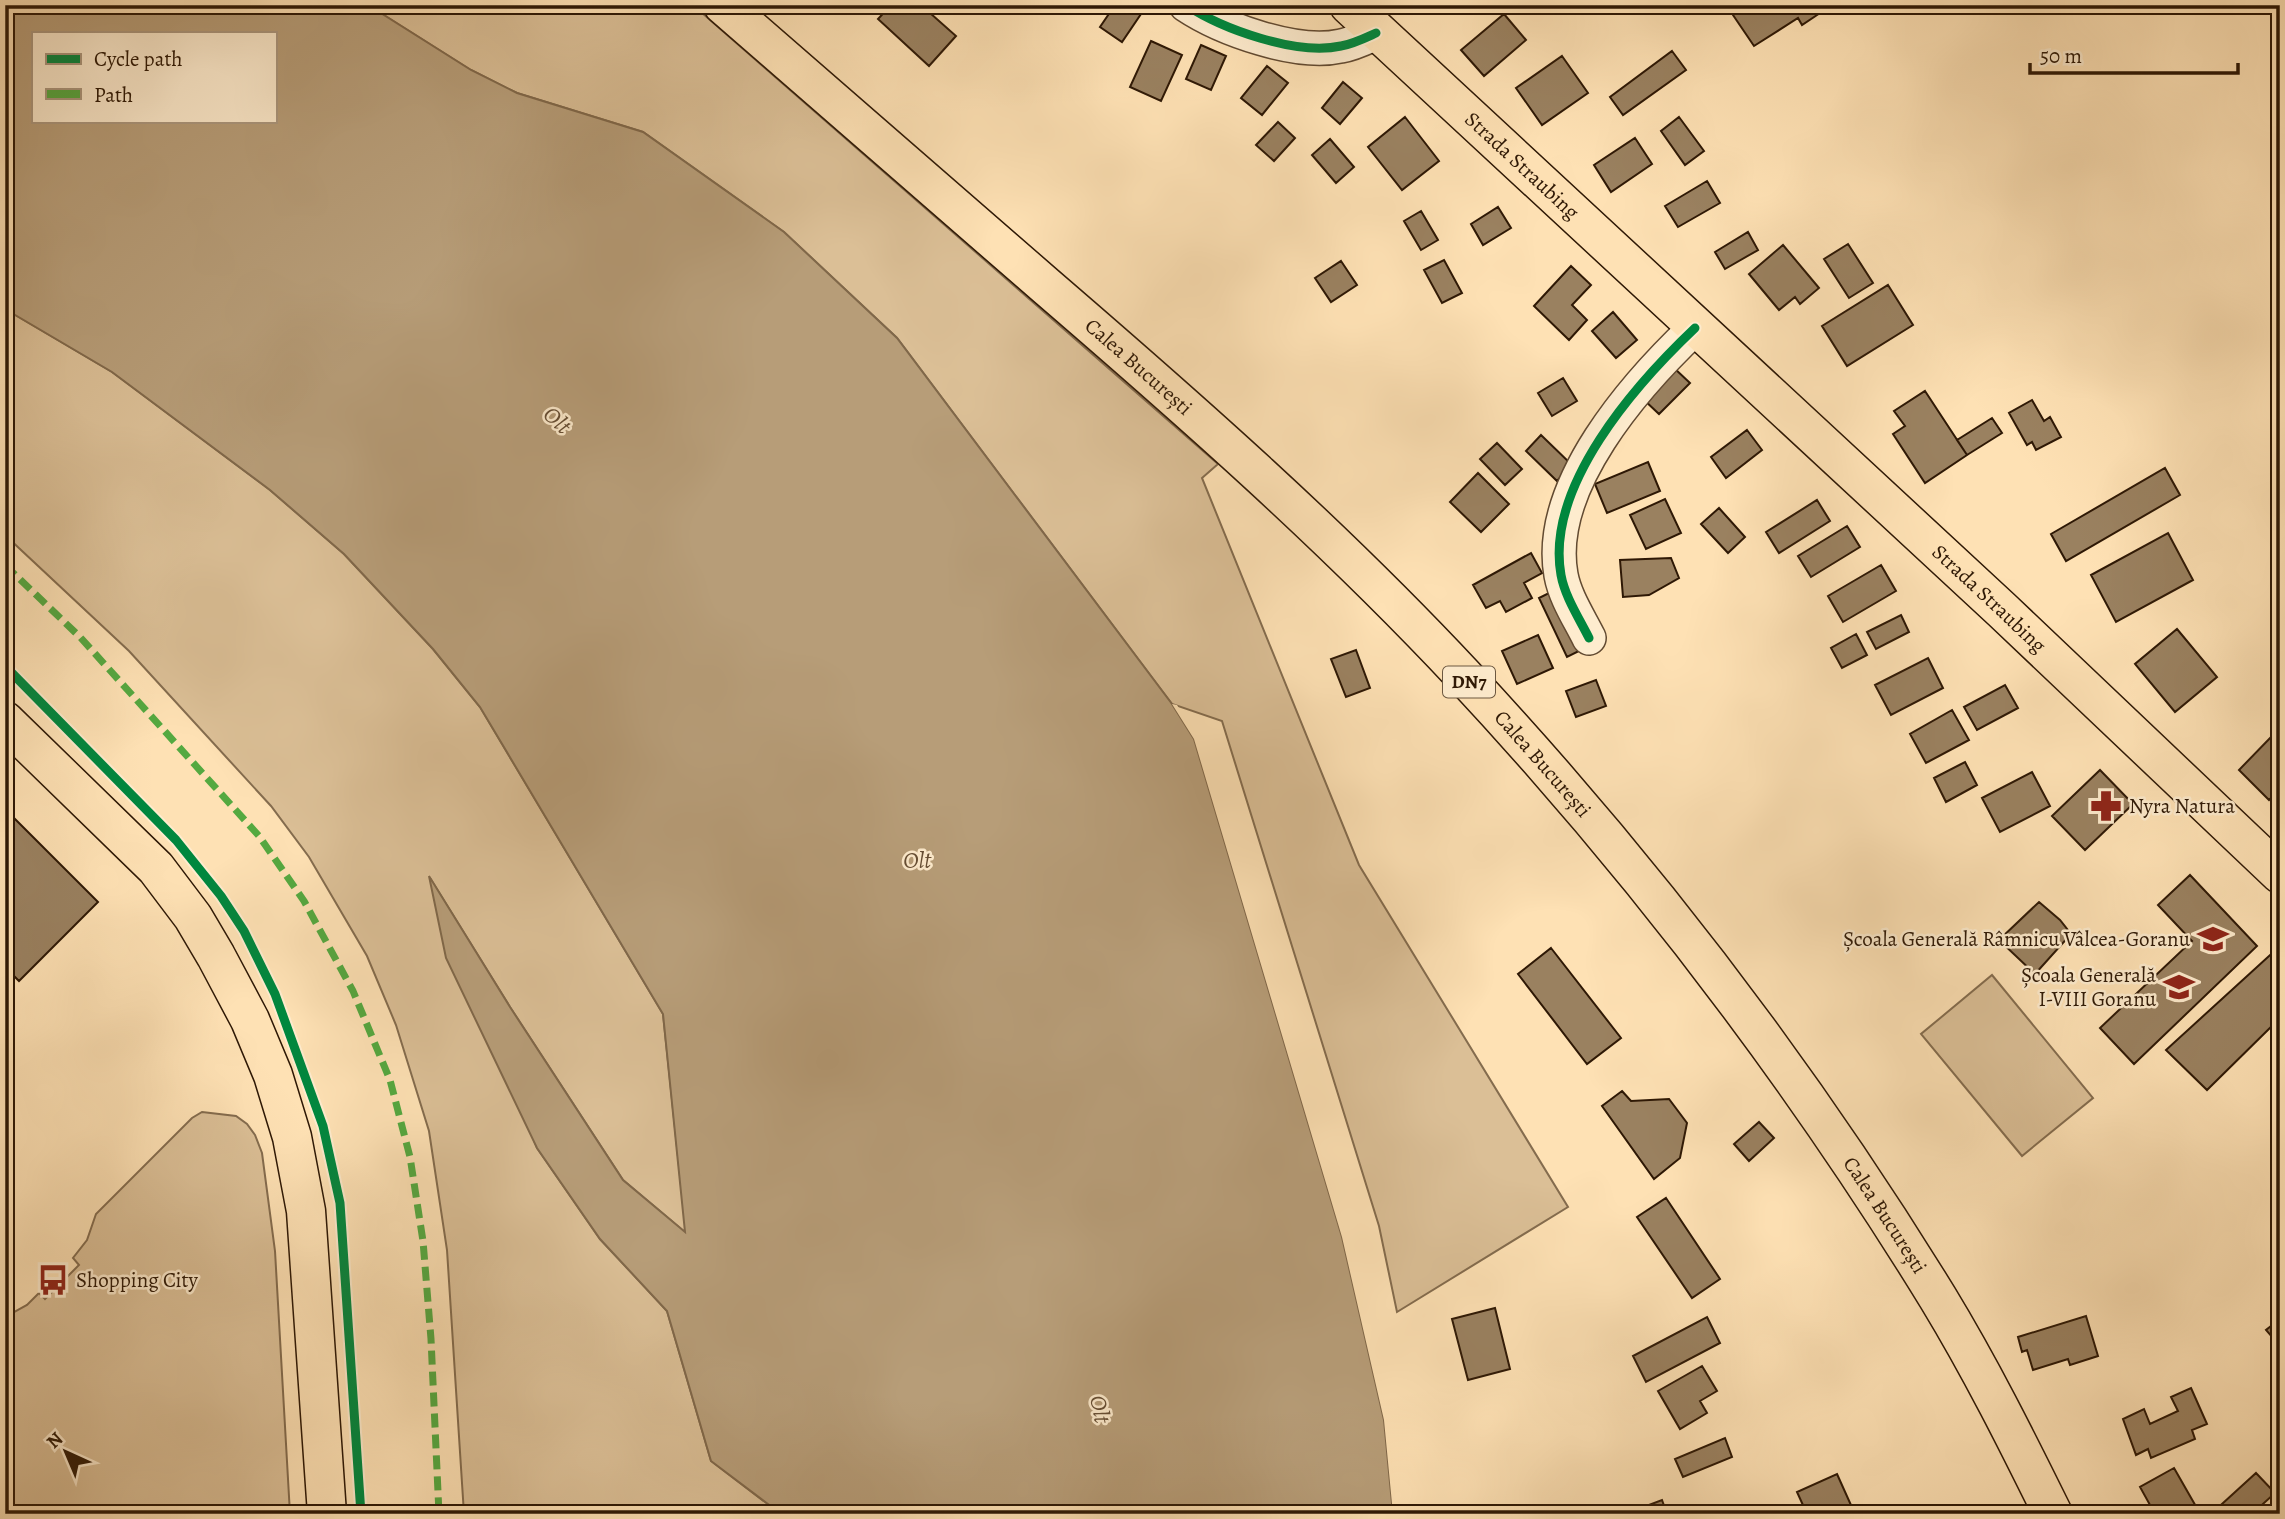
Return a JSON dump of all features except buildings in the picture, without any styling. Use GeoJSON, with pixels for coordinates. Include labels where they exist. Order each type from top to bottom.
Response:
{"type":"FeatureCollection","features":[{"type":"Feature","properties":{"kind":"main road","name":"Calea București"},"geometry":{"type":"LineString","coordinates":[[723,5],[1119,349],[1255,471],[1443,655],[1542,763],[1694,946],[1843,1151],[1940,1301],[2053,1514]]}},
{"type":"Feature","properties":{"kind":"main road","name":"Strada Straubing"},"geometry":{"type":"LineString","coordinates":[[1349,5],[2002,610],[2280,874]]}},
{"type":"Feature","properties":{"kind":"main road"},"geometry":{"type":"LineString","coordinates":[[5,721],[156,868],[193,917],[216,956],[250,1020],[274,1075],[292,1137],[306,1211],[327,1514]]}},
{"type":"Feature","properties":{"kind":"street"},"geometry":{"type":"LineString","coordinates":[[1186,5],[1200,15],[1242,32],[1304,46],[1340,47],[1377,33]]}},
{"type":"Feature","properties":{"kind":"street"},"geometry":{"type":"LineString","coordinates":[[1589,638],[1570,603],[1561,577],[1561,528],[1571,497],[1609,425],[1639,387],[1695,328]]}},
{"type":"Feature","properties":{"kind":"shaded area"},"geometry":{"type":"Polygon","coordinates":[[[368,5],[693,5],[1218,464],[1202,478],[1359,865],[1568,1207],[1397,1312],[1379,1226],[1222,721],[1172,704],[897,338],[784,232],[643,132],[517,93],[471,70],[368,5]]]}},
{"type":"Feature","properties":{"kind":"shaded area"},"geometry":{"type":"Polygon","coordinates":[[[5,309],[112,372],[270,490],[344,554],[433,649],[480,707],[663,1014],[686,1233],[623,1180],[430,878],[537,1148],[600,1239],[667,1311],[711,1461],[781,1514],[464,1514],[447,1250],[429,1131],[396,1025],[367,956],[309,857],[271,806],[129,651],[5,535],[5,309]]]}},
{"type":"Feature","properties":{"kind":"shaded area"},"geometry":{"type":"Polygon","coordinates":[[[1992,975],[2093,1098],[2022,1156],[1921,1034],[1992,975]]]}},
{"type":"Feature","properties":{"kind":"shaded area"},"geometry":{"type":"Polygon","coordinates":[[[202,1112],[236,1116],[247,1124],[255,1135],[262,1153],[275,1251],[290,1514],[5,1514],[5,1317],[27,1305],[39,1293],[45,1299],[79,1265],[73,1258],[87,1240],[96,1214],[192,1118],[202,1112]]]}},
{"type":"Feature","properties":{"kind":"water","name":"Olt"},"geometry":{"type":"Polygon","coordinates":[[[5,5],[368,5],[471,70],[517,93],[643,132],[784,232],[897,338],[1172,704],[1194,739],[1342,1237],[1384,1420],[1393,1514],[781,1514],[711,1461],[667,1311],[600,1239],[537,1148],[446,958],[429,876],[510,1007],[623,1180],[685,1232],[663,1014],[480,707],[433,649],[344,554],[270,490],[112,372],[5,309],[5,5]]]}},
{"type":"Feature","properties":{"kind":"pier"},"geometry":{"type":"Polygon","coordinates":[[[1172,704],[1177,705],[1197,738],[1346,1236],[1387,1419],[1397,1514],[1393,1514],[1384,1420],[1342,1237],[1194,739],[1172,704]]]}},
{"type":"Feature","properties":{"kind":"marked path"},"geometry":{"type":"LineString","coordinates":[[5,565],[80,637],[259,836],[304,901],[353,991],[390,1080],[410,1157],[423,1241],[431,1339],[439,1514]]}},
{"type":"Feature","properties":{"kind":"cycle path"},"geometry":{"type":"LineString","coordinates":[[1186,5],[1219,23],[1282,44],[1323,48],[1341,46],[1376,33]]}},
{"type":"Feature","properties":{"kind":"cycle path"},"geometry":{"type":"LineString","coordinates":[[1589,638],[1569,599],[1561,575],[1560,541],[1567,507],[1581,473],[1622,407],[1695,328]]}},
{"type":"Feature","properties":{"kind":"cycle path"},"geometry":{"type":"LineString","coordinates":[[5,666],[176,840],[221,896],[244,931],[275,994],[323,1126],[340,1203],[361,1514]]}},
{"type":"Feature","properties":{"kind":"place","name":"Nyra Natura"},"geometry":{"type":"Point","coordinates":[2106,806]}},
{"type":"Feature","properties":{"kind":"place","name":"Școala Generală Râmnicu Vâlcea-Goranu"},"geometry":{"type":"Point","coordinates":[2213,939]}},
{"type":"Feature","properties":{"kind":"place","name":"Școala Generală I-VIII Goranu"},"geometry":{"type":"Point","coordinates":[2179,987]}},
{"type":"Feature","properties":{"kind":"place","name":"Shopping City"},"geometry":{"type":"Point","coordinates":[53,1280]}}]}
